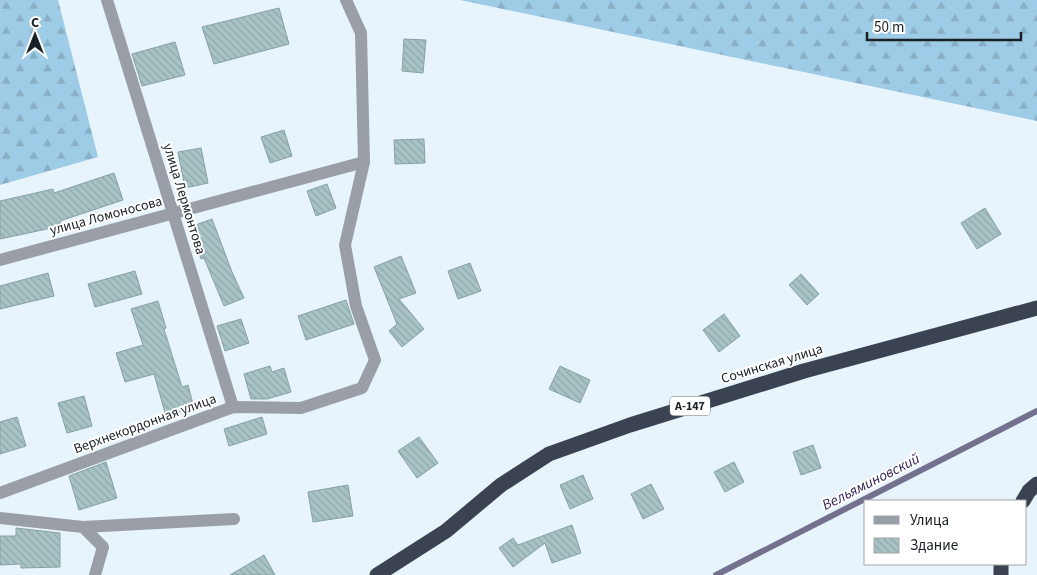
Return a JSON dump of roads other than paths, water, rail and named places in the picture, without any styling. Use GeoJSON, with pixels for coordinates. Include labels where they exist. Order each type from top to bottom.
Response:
{"type":"FeatureCollection","features":[{"type":"Feature","properties":{"kind":"highway","name":"Сочинская улица"},"geometry":{"type":"LineString","coordinates":[[377,575],[446,531],[501,484],[549,454],[630,425],[804,371],[1037,308]]}},
{"type":"Feature","properties":{"kind":"highway"},"geometry":{"type":"LineString","coordinates":[[1024,500],[1029,491],[1037,484]]}},
{"type":"Feature","properties":{"kind":"street","name":"улица Лермонтова"},"geometry":{"type":"LineString","coordinates":[[106,0],[233,407]]}},
{"type":"Feature","properties":{"kind":"street"},"geometry":{"type":"LineString","coordinates":[[346,0],[361,33],[364,162]]}},
{"type":"Feature","properties":{"kind":"street","name":"улица Ломоносова"},"geometry":{"type":"LineString","coordinates":[[0,260],[364,162]]}},
{"type":"Feature","properties":{"kind":"street","name":"Верхнекордонная улица"},"geometry":{"type":"LineString","coordinates":[[0,493],[233,407],[301,408],[362,388],[374,360],[356,306],[345,245],[364,162]]}},
{"type":"Feature","properties":{"kind":"street"},"geometry":{"type":"LineString","coordinates":[[0,518],[83,527],[234,519]]}},
{"type":"Feature","properties":{"kind":"street"},"geometry":{"type":"LineString","coordinates":[[83,527],[103,547],[95,575]]}},
{"type":"Feature","properties":{"kind":"waterway","name":"Вельяминовский"},"geometry":{"type":"LineString","coordinates":[[716,575],[1037,411]]}}]}
